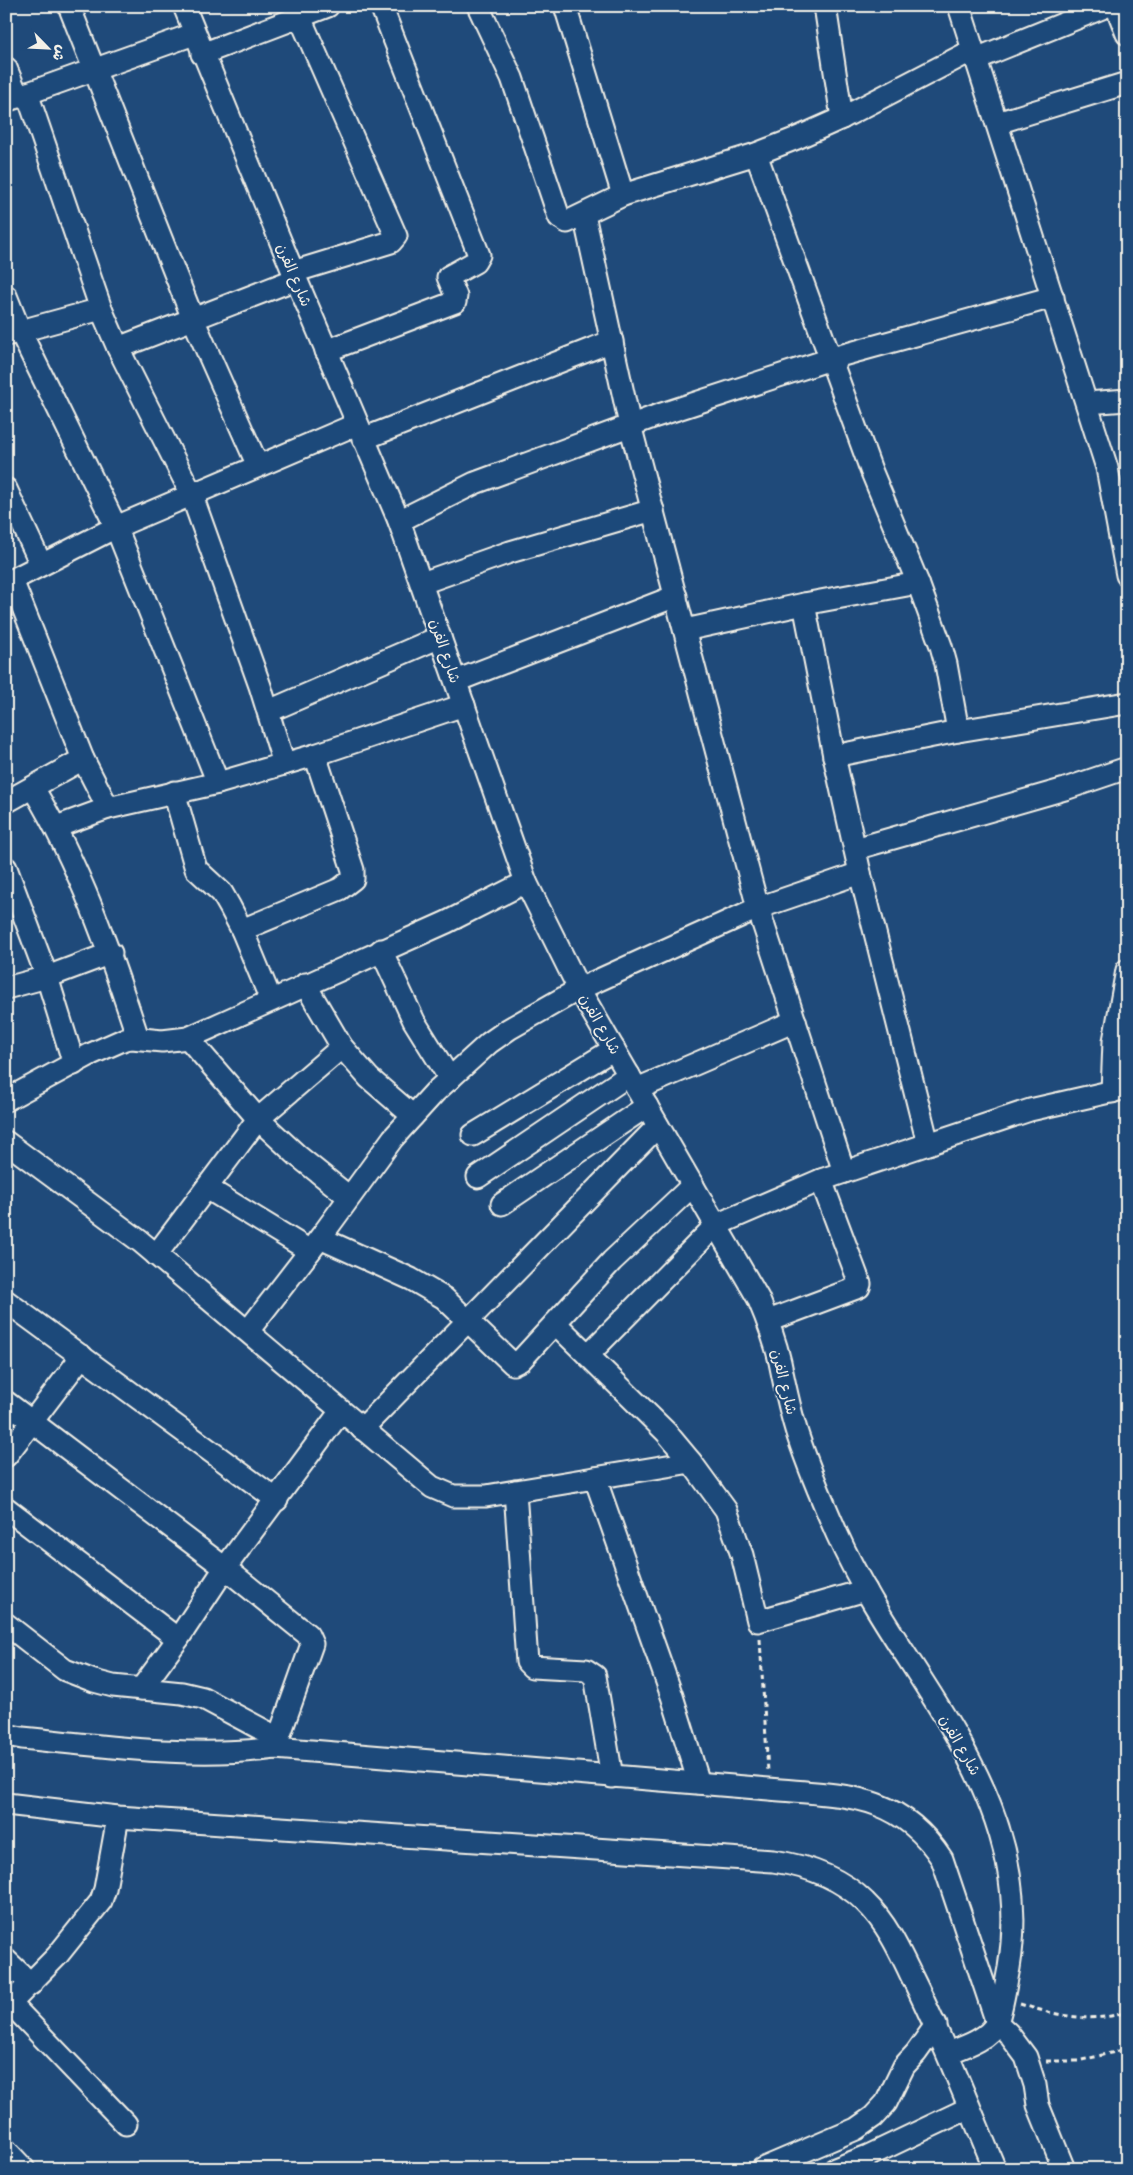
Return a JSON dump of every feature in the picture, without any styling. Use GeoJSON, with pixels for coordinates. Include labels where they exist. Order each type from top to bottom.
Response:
{"type":"FeatureCollection","features":[{"type":"Feature","properties":{"kind":"street"},"geometry":{"type":"LineString","coordinates":[[69,6],[193,319],[258,466]]}},
{"type":"Feature","properties":{"kind":"street","name":"شارع الفرن"},"geometry":{"type":"LineString","coordinates":[[184,6],[202,54],[326,351],[399,520],[526,882],[579,989],[747,1275],[768,1321],[798,1436],[836,1533],[866,1590],[899,1641],[973,1766],[998,1821],[1008,1860],[1013,1912],[1010,1959],[997,2023]]}},
{"type":"Feature","properties":{"kind":"street"},"geometry":{"type":"LineString","coordinates":[[202,54],[297,12],[328,6]]}},
{"type":"Feature","properties":{"kind":"street"},"geometry":{"type":"LineString","coordinates":[[326,351],[455,302],[456,296],[448,278],[451,274],[475,262],[479,255],[381,6]]}},
{"type":"Feature","properties":{"kind":"street"},"geometry":{"type":"LineString","coordinates":[[478,6],[512,78],[559,217],[567,222],[623,195],[756,154],[842,118],[974,54],[1107,6]]}},
{"type":"Feature","properties":{"kind":"street"},"geometry":{"type":"LineString","coordinates":[[564,6],[623,195]]}},
{"type":"Feature","properties":{"kind":"street"},"geometry":{"type":"LineString","coordinates":[[825,6],[842,118]]}},
{"type":"Feature","properties":{"kind":"street"},"geometry":{"type":"LineString","coordinates":[[959,6],[1107,468],[1127,575]]}},
{"type":"Feature","properties":{"kind":"street"},"geometry":{"type":"LineString","coordinates":[[1116,6],[1127,34]]}},
{"type":"Feature","properties":{"kind":"street"},"geometry":{"type":"LineString","coordinates":[[118,348],[295,276],[391,242],[396,236],[297,12]]}},
{"type":"Feature","properties":{"kind":"street"},"geometry":{"type":"LineString","coordinates":[[17,97],[194,34]]}},
{"type":"Feature","properties":{"kind":"street"},"geometry":{"type":"LineString","coordinates":[[6,68],[118,348],[192,493],[269,710],[284,764]]}},
{"type":"Feature","properties":{"kind":"street"},"geometry":{"type":"LineString","coordinates":[[997,123],[1127,83]]}},
{"type":"Feature","properties":{"kind":"street"},"geometry":{"type":"LineString","coordinates":[[756,154],[871,470],[918,583],[946,664],[958,731]]}},
{"type":"Feature","properties":{"kind":"street"},"geometry":{"type":"LineString","coordinates":[[584,215],[630,425],[758,908],[844,1172]]}},
{"type":"Feature","properties":{"kind":"street"},"geometry":{"type":"LineString","coordinates":[[6,296],[13,333],[116,527],[218,783]]}},
{"type":"Feature","properties":{"kind":"street"},"geometry":{"type":"LineString","coordinates":[[399,520],[475,483],[630,425],[830,359],[1053,297]]}},
{"type":"Feature","properties":{"kind":"street"},"geometry":{"type":"LineString","coordinates":[[13,333],[101,309]]}},
{"type":"Feature","properties":{"kind":"street"},"geometry":{"type":"LineString","coordinates":[[108,808],[83,759],[9,581],[116,527],[258,466],[360,432],[612,341]]}},
{"type":"Feature","properties":{"kind":"street"},"geometry":{"type":"LineString","coordinates":[[1087,403],[1127,400]]}},
{"type":"Feature","properties":{"kind":"street"},"geometry":{"type":"LineString","coordinates":[[6,489],[42,564]]}},
{"type":"Feature","properties":{"kind":"street"},"geometry":{"type":"LineString","coordinates":[[422,583],[510,552],[653,510]]}},
{"type":"Feature","properties":{"kind":"street"},"geometry":{"type":"LineString","coordinates":[[685,630],[804,604],[918,583]]}},
{"type":"Feature","properties":{"kind":"street"},"geometry":{"type":"LineString","coordinates":[[456,681],[676,596]]}},
{"type":"Feature","properties":{"kind":"street"},"geometry":{"type":"LineString","coordinates":[[804,604],[834,756],[860,872],[928,1144]]}},
{"type":"Feature","properties":{"kind":"street"},"geometry":{"type":"LineString","coordinates":[[269,710],[440,637]]}},
{"type":"Feature","properties":{"kind":"street"},"geometry":{"type":"LineString","coordinates":[[834,756],[958,731],[1127,703]]}},
{"type":"Feature","properties":{"kind":"street"},"geometry":{"type":"LineString","coordinates":[[56,827],[108,808],[218,783],[315,755],[464,706]]}},
{"type":"Feature","properties":{"kind":"street"},"geometry":{"type":"LineString","coordinates":[[242,930],[340,889],[353,879],[352,870],[315,755]]}},
{"type":"Feature","properties":{"kind":"street"},"geometry":{"type":"LineString","coordinates":[[6,802],[83,759]]}},
{"type":"Feature","properties":{"kind":"street"},"geometry":{"type":"LineString","coordinates":[[855,849],[1066,789],[1127,768]]}},
{"type":"Feature","properties":{"kind":"street"},"geometry":{"type":"LineString","coordinates":[[33,788],[56,827],[111,953],[138,1038]]}},
{"type":"Feature","properties":{"kind":"street"},"geometry":{"type":"LineString","coordinates":[[174,792],[196,869],[222,893],[242,930],[270,1000]]}},
{"type":"Feature","properties":{"kind":"street"},"geometry":{"type":"LineString","coordinates":[[248,1331],[315,1245],[392,1138],[450,1079],[489,1043],[509,1029],[579,989],[758,908],[860,872]]}},
{"type":"Feature","properties":{"kind":"street"},"geometry":{"type":"LineString","coordinates":[[8,876],[47,977],[74,1064]]}},
{"type":"Feature","properties":{"kind":"street"},"geometry":{"type":"LineString","coordinates":[[6,1100],[125,1039],[138,1038],[162,1041],[188,1038],[447,922],[526,882]]}},
{"type":"Feature","properties":{"kind":"street"},"geometry":{"type":"LineString","coordinates":[[381,950],[414,1021],[450,1079]]}},
{"type":"Feature","properties":{"kind":"street"},"geometry":{"type":"LineString","coordinates":[[6,988],[47,977],[111,953]]}},
{"type":"Feature","properties":{"kind":"street"},"geometry":{"type":"LineString","coordinates":[[588,1355],[716,1225],[844,1172],[1030,1110],[1119,1090],[1114,1041],[1127,970]]}},
{"type":"Feature","properties":{"kind":"street"},"geometry":{"type":"LineString","coordinates":[[305,984],[342,1046],[369,1078],[414,1116]]}},
{"type":"Feature","properties":{"kind":"street"},"geometry":{"type":"LineString","coordinates":[[478,1177],[638,1090],[795,1021]]}},
{"type":"Feature","properties":{"kind":"street"},"geometry":{"type":"LineString","coordinates":[[188,1038],[258,1118],[298,1156],[349,1197]]}},
{"type":"Feature","properties":{"kind":"street"},"geometry":{"type":"LineString","coordinates":[[156,1255],[258,1118],[342,1046]]}},
{"type":"Feature","properties":{"kind":"street"},"geometry":{"type":"LineString","coordinates":[[473,1134],[614,1049]]}},
{"type":"Feature","properties":{"kind":"street"},"geometry":{"type":"LineString","coordinates":[[502,1204],[638,1090]]}},
{"type":"Feature","properties":{"kind":"street"},"geometry":{"type":"LineString","coordinates":[[362,1430],[467,1320],[658,1126]]}},
{"type":"Feature","properties":{"kind":"street"},"geometry":{"type":"LineString","coordinates":[[6,1142],[156,1255],[432,1487],[453,1496],[486,1496],[692,1462]]}},
{"type":"Feature","properties":{"kind":"street"},"geometry":{"type":"LineString","coordinates":[[768,1321],[859,1287],[860,1284],[821,1180]]}},
{"type":"Feature","properties":{"kind":"street"},"geometry":{"type":"LineString","coordinates":[[207,1188],[315,1245],[432,1290],[444,1298],[513,1364],[521,1360],[612,1261],[693,1185]]}},
{"type":"Feature","properties":{"kind":"street"},"geometry":{"type":"LineString","coordinates":[[6,1301],[277,1500]]}},
{"type":"Feature","properties":{"kind":"street"},"geometry":{"type":"LineString","coordinates":[[555,1323],[666,1432],[692,1462],[726,1510],[742,1554],[758,1621],[866,1590]]}},
{"type":"Feature","properties":{"kind":"street"},"geometry":{"type":"LineString","coordinates":[[6,1456],[82,1356]]}},
{"type":"Feature","properties":{"kind":"street"},"geometry":{"type":"LineString","coordinates":[[6,1402],[33,1420],[225,1568],[312,1640],[276,1743]]}},
{"type":"Feature","properties":{"kind":"street"},"geometry":{"type":"LineString","coordinates":[[141,1689],[178,1639],[225,1568],[341,1411]]}},
{"type":"Feature","properties":{"kind":"street"},"geometry":{"type":"LineString","coordinates":[[595,1478],[672,1696],[698,1783]]}},
{"type":"Feature","properties":{"kind":"street"},"geometry":{"type":"LineString","coordinates":[[515,1491],[527,1662],[532,1668],[586,1670],[594,1676],[612,1777]]}},
{"type":"Feature","properties":{"kind":"street"},"geometry":{"type":"LineString","coordinates":[[6,1508],[178,1639]]}},
{"type":"Feature","properties":{"kind":"street"},"geometry":{"type":"LineString","coordinates":[[6,1624],[65,1670],[94,1681],[141,1689],[182,1693],[203,1698],[276,1743]]}},
{"type":"Feature","properties":{"kind":"street"},"geometry":{"type":"LineString","coordinates":[[6,1735],[163,1750],[236,1752],[276,1743],[612,1777],[769,1789],[865,1800],[884,1806],[902,1815],[918,1828],[931,1842],[942,1859],[950,1878],[997,2023],[1008,2033],[1026,2057],[1035,2086],[1038,2105],[1064,2169]]}},
{"type":"Feature","properties":{"kind":"street"},"geometry":{"type":"LineString","coordinates":[[6,1804],[118,1817],[773,1861],[799,1865],[830,1877],[846,1886],[865,1902],[896,1943],[936,2025],[995,2169]]}},
{"type":"Feature","properties":{"kind":"street"},"geometry":{"type":"LineString","coordinates":[[118,1817],[105,1889],[101,1901],[31,1984],[8,2006],[126,2124]]}},
{"type":"Feature","properties":{"kind":"street"},"geometry":{"type":"LineString","coordinates":[[6,1960],[31,1984]]}},
{"type":"Feature","properties":{"kind":"street"},"geometry":{"type":"LineString","coordinates":[[948,2053],[981,2038],[997,2023]]}},
{"type":"Feature","properties":{"kind":"street"},"geometry":{"type":"LineString","coordinates":[[762,2169],[856,2129],[872,2117],[886,2102],[904,2066],[936,2025]]}},
{"type":"Feature","properties":{"kind":"street"},"geometry":{"type":"LineString","coordinates":[[835,2169],[868,2156],[970,2108]]}},
{"type":"Feature","properties":{"kind":"street"},"geometry":{"type":"LineString","coordinates":[[6,2150],[24,2169]]}},
{"type":"Feature","properties":{"kind":"path"},"geometry":{"type":"LineString","coordinates":[[758,1621],[769,1789]]}},
{"type":"Feature","properties":{"kind":"path"},"geometry":{"type":"LineString","coordinates":[[1002,1998],[1046,2012],[1074,2018],[1103,2017],[1127,2012]]}},
{"type":"Feature","properties":{"kind":"path"},"geometry":{"type":"LineString","coordinates":[[1026,2057],[1043,2060],[1078,2061],[1127,2049]]}}]}
